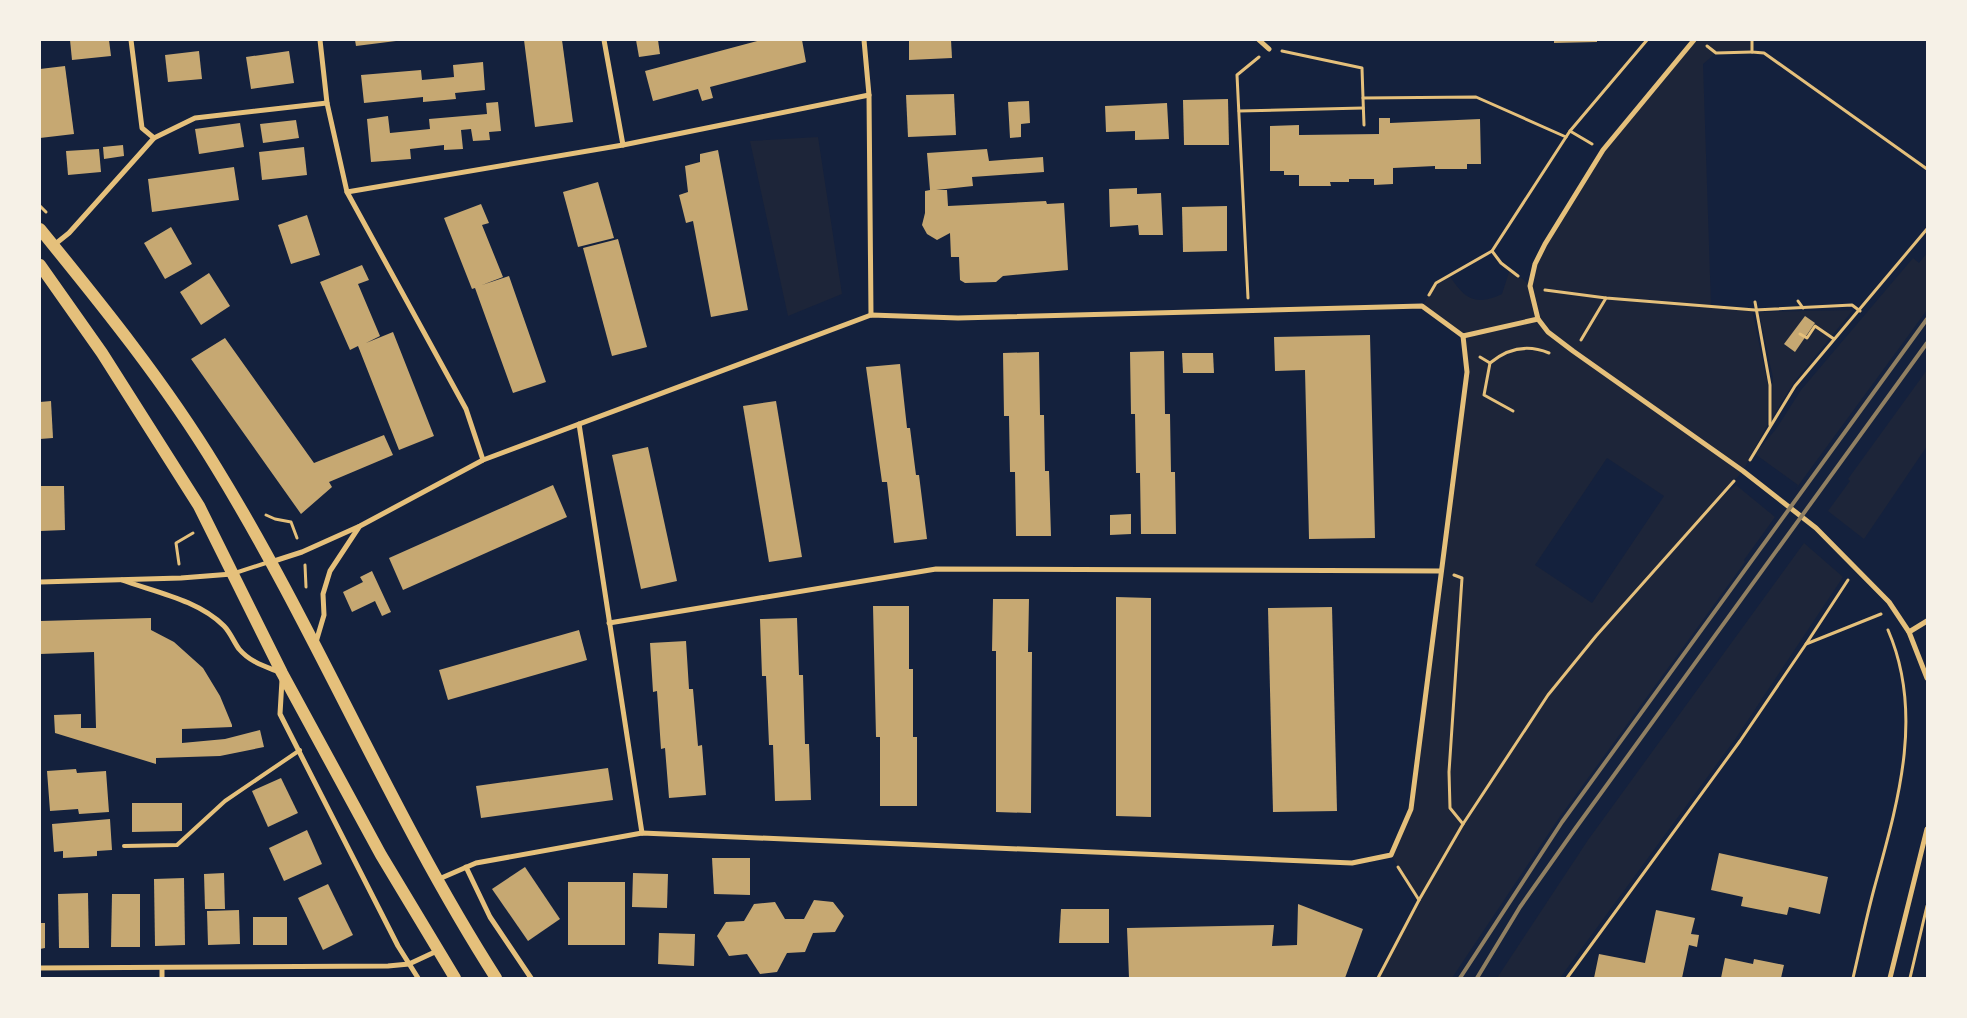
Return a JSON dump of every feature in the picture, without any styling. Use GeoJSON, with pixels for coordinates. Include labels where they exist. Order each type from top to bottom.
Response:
{"type":"FeatureCollection","features":[{"type":"Feature","properties":{"kind":"main road"},"geometry":{"type":"LineString","coordinates":[[40,229],[128,339],[175,404],[216,467],[315,645],[437,880],[496,978]]}},
{"type":"Feature","properties":{"kind":"main road"},"geometry":{"type":"LineString","coordinates":[[40,267],[148,423],[208,523],[282,673],[381,855],[437,951],[455,978]]}},
{"type":"Feature","properties":{"kind":"street"},"geometry":{"type":"LineString","coordinates":[[131,40],[142,128],[154,138]]}},
{"type":"Feature","properties":{"kind":"street"},"geometry":{"type":"LineString","coordinates":[[320,40],[327,103],[347,192],[466,409],[483,460]]}},
{"type":"Feature","properties":{"kind":"street"},"geometry":{"type":"LineString","coordinates":[[604,40],[623,145]]}},
{"type":"Feature","properties":{"kind":"street"},"geometry":{"type":"LineString","coordinates":[[864,40],[869,96],[871,315]]}},
{"type":"Feature","properties":{"kind":"street"},"geometry":{"type":"LineString","coordinates":[[1259,40],[1269,49]]}},
{"type":"Feature","properties":{"kind":"street"},"geometry":{"type":"LineString","coordinates":[[1694,40],[1603,150],[1539,254],[1530,286],[1531,297],[1538,320],[1548,332],[1573,351],[1743,471],[1816,528],[1894,611],[1909,632],[1927,678]]}},
{"type":"Feature","properties":{"kind":"street"},"geometry":{"type":"LineString","coordinates":[[347,192],[623,145],[869,96]]}},
{"type":"Feature","properties":{"kind":"street"},"geometry":{"type":"LineString","coordinates":[[53,246],[69,233],[154,138],[194,118],[327,103]]}},
{"type":"Feature","properties":{"kind":"street"},"geometry":{"type":"LineString","coordinates":[[270,562],[302,552],[360,526],[483,460],[871,315],[958,318],[1249,312],[1422,306],[1462,336],[1467,372],[1411,809],[1391,855],[1352,864],[642,833],[476,864],[437,880]]}},
{"type":"Feature","properties":{"kind":"street"},"geometry":{"type":"LineString","coordinates":[[1462,336],[1538,320]]}},
{"type":"Feature","properties":{"kind":"street"},"geometry":{"type":"LineString","coordinates":[[578,424],[642,833]]}},
{"type":"Feature","properties":{"kind":"street"},"geometry":{"type":"LineString","coordinates":[[315,645],[324,616],[323,594],[330,571],[360,526]]}},
{"type":"Feature","properties":{"kind":"street"},"geometry":{"type":"LineString","coordinates":[[609,623],[936,569],[1440,571]]}},
{"type":"Feature","properties":{"kind":"street"},"geometry":{"type":"LineString","coordinates":[[40,582],[181,578],[233,573]]}},
{"type":"Feature","properties":{"kind":"street"},"geometry":{"type":"LineString","coordinates":[[122,580],[178,599],[200,610],[224,626],[241,650],[254,663],[282,673],[280,714],[300,750],[398,946],[418,978]]}},
{"type":"Feature","properties":{"kind":"street"},"geometry":{"type":"LineString","coordinates":[[1909,632],[1927,621]]}},
{"type":"Feature","properties":{"kind":"street"},"geometry":{"type":"LineString","coordinates":[[1890,978],[1927,829]]}},
{"type":"Feature","properties":{"kind":"street"},"geometry":{"type":"LineString","coordinates":[[466,867],[490,917],[531,978]]}},
{"type":"Feature","properties":{"kind":"street"},"geometry":{"type":"LineString","coordinates":[[40,968],[409,964],[437,951]]}},
{"type":"Feature","properties":{"kind":"street"},"geometry":{"type":"LineString","coordinates":[[162,968],[162,978]]}},
{"type":"Feature","properties":{"kind":"lane"},"geometry":{"type":"LineString","coordinates":[[233,573],[270,562]]}},
{"type":"Feature","properties":{"kind":"lane"},"geometry":{"type":"LineString","coordinates":[[124,846],[177,845],[225,801],[300,750]]}},
{"type":"Feature","properties":{"kind":"path"},"geometry":{"type":"LineString","coordinates":[[1422,306],[1436,283],[1492,251],[1570,131],[1647,40]]}},
{"type":"Feature","properties":{"kind":"path"},"geometry":{"type":"LineString","coordinates":[[1752,40],[1752,52]]}},
{"type":"Feature","properties":{"kind":"path"},"geometry":{"type":"LineString","coordinates":[[1705,44],[1716,53],[1764,53],[1927,169]]}},
{"type":"Feature","properties":{"kind":"path"},"geometry":{"type":"LineString","coordinates":[[1249,312],[1237,75],[1269,49],[1362,68],[1364,125]]}},
{"type":"Feature","properties":{"kind":"path"},"geometry":{"type":"LineString","coordinates":[[1363,98],[1476,97],[1566,137]]}},
{"type":"Feature","properties":{"kind":"path"},"geometry":{"type":"LineString","coordinates":[[1239,111],[1364,108]]}},
{"type":"Feature","properties":{"kind":"path"},"geometry":{"type":"LineString","coordinates":[[1570,131],[1603,150]]}},
{"type":"Feature","properties":{"kind":"path"},"geometry":{"type":"LineString","coordinates":[[1378,978],[1419,900],[1463,824],[1564,674],[1743,471],[1795,386],[1927,229]]}},
{"type":"Feature","properties":{"kind":"path"},"geometry":{"type":"LineString","coordinates":[[1923,234],[1927,237]]}},
{"type":"Feature","properties":{"kind":"path"},"geometry":{"type":"LineString","coordinates":[[1492,251],[1501,263],[1530,286],[1550,292],[1755,310],[1852,305],[1860,311]]}},
{"type":"Feature","properties":{"kind":"path"},"geometry":{"type":"LineString","coordinates":[[1513,411],[1484,395],[1490,363],[1502,354],[1524,347],[1537,348],[1556,356],[1573,351],[1606,298]]}},
{"type":"Feature","properties":{"kind":"path"},"geometry":{"type":"LineString","coordinates":[[1798,301],[1803,308]]}},
{"type":"Feature","properties":{"kind":"path"},"geometry":{"type":"LineString","coordinates":[[1755,302],[1770,385],[1770,426]]}},
{"type":"Feature","properties":{"kind":"path"},"geometry":{"type":"LineString","coordinates":[[1800,334],[1807,338],[1816,326],[1834,339]]}},
{"type":"Feature","properties":{"kind":"path"},"geometry":{"type":"LineString","coordinates":[[1465,352],[1476,354],[1490,363]]}},
{"type":"Feature","properties":{"kind":"path"},"geometry":{"type":"LineString","coordinates":[[181,578],[176,543],[208,523]]}},
{"type":"Feature","properties":{"kind":"path"},"geometry":{"type":"LineString","coordinates":[[1567,978],[1740,741],[1856,569]]}},
{"type":"Feature","properties":{"kind":"path"},"geometry":{"type":"LineString","coordinates":[[1440,571],[1462,578],[1449,772],[1450,808],[1463,824]]}},
{"type":"Feature","properties":{"kind":"path"},"geometry":{"type":"LineString","coordinates":[[1848,580],[1855,586]]}},
{"type":"Feature","properties":{"kind":"path"},"geometry":{"type":"LineString","coordinates":[[1853,978],[1867,915],[1898,801],[1905,757],[1904,678],[1889,631],[1873,607]]}},
{"type":"Feature","properties":{"kind":"path"},"geometry":{"type":"LineString","coordinates":[[1806,644],[1878,615],[1894,611]]}},
{"type":"Feature","properties":{"kind":"path"},"geometry":{"type":"LineString","coordinates":[[1391,855],[1419,900]]}},
{"type":"Feature","properties":{"kind":"path"},"geometry":{"type":"LineString","coordinates":[[1910,978],[1927,906]]}},
{"type":"Feature","properties":{"kind":"shaded area"},"geometry":{"type":"Polygon","coordinates":[[[1694,40],[1752,40],[1752,52],[1716,53],[1703,64],[1711,306],[1752,310],[1768,385],[1767,425],[1743,471],[1712,505],[1736,485],[1775,517],[1744,560],[1745,562],[1559,818],[1452,978],[1378,978],[1419,901],[1391,855],[1411,809],[1467,372],[1463,336],[1422,306],[1436,283],[1449,275],[1465,295],[1477,300],[1484,300],[1502,294],[1510,269],[1530,285],[1535,264],[1603,150],[1694,40]],[[1607,458],[1535,565],[1592,603],[1664,496],[1607,458]]]}},
{"type":"Feature","properties":{"kind":"shaded area"},"geometry":{"type":"Polygon","coordinates":[[[818,137],[842,294],[788,316],[750,141],[818,137]]]}},
{"type":"Feature","properties":{"kind":"shaded area"},"geometry":{"type":"Polygon","coordinates":[[[1927,253],[1927,310],[1795,490],[1798,485],[1755,454],[1776,429],[1801,390],[1913,258],[1919,263],[1927,253]]]}},
{"type":"Feature","properties":{"kind":"shaded area"},"geometry":{"type":"Polygon","coordinates":[[[1853,310],[1794,382],[1772,418],[1773,378],[1759,312],[1853,310]]]}},
{"type":"Feature","properties":{"kind":"shaded area"},"geometry":{"type":"Polygon","coordinates":[[[1927,370],[1927,446],[1864,539],[1828,511],[1850,481],[1848,479],[1927,370]]]}},
{"type":"Feature","properties":{"kind":"shaded area"},"geometry":{"type":"Polygon","coordinates":[[[1804,543],[1843,577],[1736,738],[1560,978],[1497,978],[1588,840],[1804,543]]]}},
{"type":"Feature","properties":{"kind":"building"},"geometry":{"type":"Polygon","coordinates":[[[70,40],[109,40],[111,56],[72,60],[70,40]]]}},
{"type":"Feature","properties":{"kind":"building"},"geometry":{"type":"Polygon","coordinates":[[[355,40],[396,40],[396,41],[356,46],[355,40]]]}},
{"type":"Feature","properties":{"kind":"building"},"geometry":{"type":"Polygon","coordinates":[[[524,40],[562,40],[573,122],[535,127],[524,40]]]}},
{"type":"Feature","properties":{"kind":"building"},"geometry":{"type":"Polygon","coordinates":[[[636,40],[658,40],[660,54],[639,57],[636,40]]]}},
{"type":"Feature","properties":{"kind":"building"},"geometry":{"type":"Polygon","coordinates":[[[761,40],[802,40],[806,62],[710,87],[713,98],[702,101],[698,89],[653,101],[645,71],[761,40]]]}},
{"type":"Feature","properties":{"kind":"building"},"geometry":{"type":"Polygon","coordinates":[[[909,40],[951,40],[952,58],[909,60],[909,40]]]}},
{"type":"Feature","properties":{"kind":"building"},"geometry":{"type":"Polygon","coordinates":[[[1554,40],[1597,40],[1597,42],[1554,43],[1554,40]]]}},
{"type":"Feature","properties":{"kind":"building"},"geometry":{"type":"Polygon","coordinates":[[[199,51],[202,79],[168,82],[165,55],[199,51]]]}},
{"type":"Feature","properties":{"kind":"building"},"geometry":{"type":"Polygon","coordinates":[[[289,51],[294,83],[251,89],[246,57],[289,51]]]}},
{"type":"Feature","properties":{"kind":"building"},"geometry":{"type":"Polygon","coordinates":[[[483,62],[485,90],[455,93],[456,99],[423,102],[423,97],[364,103],[361,75],[421,70],[422,80],[454,77],[453,65],[483,62]]]}},
{"type":"Feature","properties":{"kind":"building"},"geometry":{"type":"Polygon","coordinates":[[[65,66],[74,134],[40,138],[40,69],[65,66]]]}},
{"type":"Feature","properties":{"kind":"building"},"geometry":{"type":"Polygon","coordinates":[[[954,94],[956,135],[908,137],[906,95],[954,94]]]}},
{"type":"Feature","properties":{"kind":"building"},"geometry":{"type":"Polygon","coordinates":[[[1228,99],[1229,145],[1184,145],[1183,100],[1228,99]]]}},
{"type":"Feature","properties":{"kind":"building"},"geometry":{"type":"Polygon","coordinates":[[[1029,101],[1030,123],[1021,124],[1021,137],[1010,138],[1008,102],[1029,101]]]}},
{"type":"Feature","properties":{"kind":"building"},"geometry":{"type":"Polygon","coordinates":[[[498,102],[501,131],[489,132],[490,140],[473,141],[471,129],[461,130],[463,149],[444,150],[444,145],[410,149],[411,159],[371,162],[367,119],[388,116],[390,133],[430,129],[429,119],[487,114],[486,103],[498,102]]]}},
{"type":"Feature","properties":{"kind":"building"},"geometry":{"type":"Polygon","coordinates":[[[1167,103],[1169,139],[1135,140],[1135,131],[1106,132],[1105,106],[1167,103]]]}},
{"type":"Feature","properties":{"kind":"building"},"geometry":{"type":"Polygon","coordinates":[[[1379,118],[1390,118],[1390,123],[1480,119],[1481,164],[1467,164],[1467,169],[1435,169],[1435,166],[1393,168],[1393,184],[1374,185],[1374,179],[1349,179],[1349,182],[1330,182],[1331,186],[1299,186],[1299,175],[1284,175],[1284,171],[1270,171],[1270,126],[1299,125],[1299,135],[1379,134],[1379,118]]]}},
{"type":"Feature","properties":{"kind":"building"},"geometry":{"type":"Polygon","coordinates":[[[296,120],[299,138],[263,143],[260,124],[296,120]]]}},
{"type":"Feature","properties":{"kind":"building"},"geometry":{"type":"Polygon","coordinates":[[[240,123],[244,147],[199,154],[195,129],[240,123]]]}},
{"type":"Feature","properties":{"kind":"building"},"geometry":{"type":"Polygon","coordinates":[[[123,145],[124,156],[104,159],[103,147],[123,145]]]}},
{"type":"Feature","properties":{"kind":"building"},"geometry":{"type":"Polygon","coordinates":[[[304,147],[307,175],[262,180],[259,152],[304,147]]]}},
{"type":"Feature","properties":{"kind":"building"},"geometry":{"type":"Polygon","coordinates":[[[99,149],[101,172],[68,175],[66,151],[99,149]]]}},
{"type":"Feature","properties":{"kind":"building"},"geometry":{"type":"Polygon","coordinates":[[[987,149],[989,161],[1043,157],[1044,172],[972,177],[973,186],[936,190],[947,190],[948,206],[1046,201],[1047,204],[1064,203],[1068,270],[1003,276],[996,282],[965,283],[960,280],[959,257],[951,257],[950,233],[937,240],[927,234],[922,225],[925,213],[925,191],[930,190],[927,153],[987,149]]]}},
{"type":"Feature","properties":{"kind":"building"},"geometry":{"type":"Polygon","coordinates":[[[718,150],[748,310],[711,317],[693,221],[686,223],[679,195],[688,192],[685,166],[700,162],[700,154],[718,150]]]}},
{"type":"Feature","properties":{"kind":"building"},"geometry":{"type":"Polygon","coordinates":[[[234,167],[239,200],[152,212],[148,179],[234,167]]]}},
{"type":"Feature","properties":{"kind":"building"},"geometry":{"type":"Polygon","coordinates":[[[598,182],[614,238],[578,247],[563,192],[598,182]]]}},
{"type":"Feature","properties":{"kind":"building"},"geometry":{"type":"Polygon","coordinates":[[[1137,188],[1137,194],[1161,193],[1163,235],[1139,235],[1138,225],[1110,227],[1109,189],[1137,188]]]}},
{"type":"Feature","properties":{"kind":"building"},"geometry":{"type":"Polygon","coordinates":[[[481,204],[489,223],[482,225],[503,277],[482,285],[509,276],[546,382],[513,393],[475,288],[472,289],[444,218],[481,204]]]}},
{"type":"Feature","properties":{"kind":"building"},"geometry":{"type":"Polygon","coordinates":[[[1227,206],[1227,251],[1183,252],[1182,207],[1227,206]]]}},
{"type":"Feature","properties":{"kind":"building"},"geometry":{"type":"Polygon","coordinates":[[[307,215],[320,255],[291,264],[278,225],[307,215]]]}},
{"type":"Feature","properties":{"kind":"building"},"geometry":{"type":"Polygon","coordinates":[[[171,227],[192,264],[165,279],[144,243],[171,227]]]}},
{"type":"Feature","properties":{"kind":"building"},"geometry":{"type":"Polygon","coordinates":[[[618,239],[647,347],[612,356],[583,248],[618,239]]]}},
{"type":"Feature","properties":{"kind":"building"},"geometry":{"type":"Polygon","coordinates":[[[362,265],[369,280],[358,284],[380,336],[366,343],[393,332],[434,436],[399,450],[358,346],[350,350],[320,282],[362,265]]]}},
{"type":"Feature","properties":{"kind":"building"},"geometry":{"type":"Polygon","coordinates":[[[209,273],[230,306],[201,325],[180,292],[209,273]]]}},
{"type":"Feature","properties":{"kind":"building"},"geometry":{"type":"Polygon","coordinates":[[[1805,316],[1815,323],[1795,352],[1784,344],[1805,316]]]}},
{"type":"Feature","properties":{"kind":"building"},"geometry":{"type":"Polygon","coordinates":[[[1370,335],[1375,538],[1309,539],[1305,370],[1275,371],[1274,337],[1370,335]]]}},
{"type":"Feature","properties":{"kind":"building"},"geometry":{"type":"Polygon","coordinates":[[[225,338],[314,463],[384,435],[393,455],[329,482],[332,487],[301,514],[191,359],[225,338]]]}},
{"type":"Feature","properties":{"kind":"building"},"geometry":{"type":"Polygon","coordinates":[[[1164,351],[1165,414],[1170,414],[1171,472],[1175,472],[1176,534],[1141,534],[1140,473],[1136,473],[1135,414],[1131,414],[1130,352],[1164,351]]]}},
{"type":"Feature","properties":{"kind":"building"},"geometry":{"type":"Polygon","coordinates":[[[1039,352],[1040,415],[1044,415],[1045,471],[1049,471],[1051,536],[1016,536],[1015,472],[1010,472],[1009,416],[1004,416],[1003,353],[1039,352]]]}},
{"type":"Feature","properties":{"kind":"building"},"geometry":{"type":"Polygon","coordinates":[[[1182,353],[1213,353],[1214,373],[1183,373],[1182,353]]]}},
{"type":"Feature","properties":{"kind":"building"},"geometry":{"type":"Polygon","coordinates":[[[900,364],[907,428],[910,428],[916,475],[919,475],[927,539],[894,543],[887,482],[882,482],[866,367],[900,364]]]}},
{"type":"Feature","properties":{"kind":"building"},"geometry":{"type":"Polygon","coordinates":[[[51,401],[53,438],[40,439],[40,402],[51,401]]]}},
{"type":"Feature","properties":{"kind":"building"},"geometry":{"type":"Polygon","coordinates":[[[776,401],[802,557],[769,562],[743,406],[776,401]]]}},
{"type":"Feature","properties":{"kind":"building"},"geometry":{"type":"Polygon","coordinates":[[[648,447],[677,581],[641,589],[612,455],[648,447]]]}},
{"type":"Feature","properties":{"kind":"building"},"geometry":{"type":"Polygon","coordinates":[[[553,485],[567,517],[403,590],[389,558],[553,485]]]}},
{"type":"Feature","properties":{"kind":"building"},"geometry":{"type":"Polygon","coordinates":[[[40,486],[64,486],[65,530],[40,531],[40,486]]]}},
{"type":"Feature","properties":{"kind":"building"},"geometry":{"type":"Polygon","coordinates":[[[1131,514],[1131,534],[1110,535],[1110,515],[1131,514]]]}},
{"type":"Feature","properties":{"kind":"building"},"geometry":{"type":"Polygon","coordinates":[[[372,571],[391,612],[382,616],[375,601],[352,612],[343,592],[363,582],[360,577],[372,571]]]}},
{"type":"Feature","properties":{"kind":"building"},"geometry":{"type":"Polygon","coordinates":[[[1116,597],[1151,598],[1151,817],[1116,816],[1116,597]]]}},
{"type":"Feature","properties":{"kind":"building"},"geometry":{"type":"Polygon","coordinates":[[[993,599],[1029,599],[1028,652],[1032,652],[1031,813],[996,812],[996,651],[992,651],[993,599]]]}},
{"type":"Feature","properties":{"kind":"building"},"geometry":{"type":"Polygon","coordinates":[[[873,606],[909,606],[909,669],[913,669],[913,737],[917,737],[917,806],[880,806],[880,737],[876,737],[873,606]]]}},
{"type":"Feature","properties":{"kind":"building"},"geometry":{"type":"Polygon","coordinates":[[[1332,607],[1337,811],[1273,812],[1268,608],[1332,607]]]}},
{"type":"Feature","properties":{"kind":"building"},"geometry":{"type":"Polygon","coordinates":[[[151,618],[151,630],[174,642],[203,668],[220,696],[232,725],[232,727],[182,729],[182,743],[225,739],[260,730],[264,747],[220,756],[156,758],[156,764],[55,733],[54,715],[81,714],[81,728],[96,728],[94,652],[40,654],[40,621],[151,618]]]}},
{"type":"Feature","properties":{"kind":"building"},"geometry":{"type":"Polygon","coordinates":[[[797,618],[799,675],[803,675],[805,744],[809,744],[811,800],[775,801],[773,745],[769,745],[766,676],[762,676],[760,619],[797,618]]]}},
{"type":"Feature","properties":{"kind":"building"},"geometry":{"type":"Polygon","coordinates":[[[579,630],[587,660],[448,700],[439,670],[579,630]]]}},
{"type":"Feature","properties":{"kind":"building"},"geometry":{"type":"Polygon","coordinates":[[[686,641],[689,689],[693,689],[698,746],[702,745],[706,795],[669,798],[665,748],[661,749],[657,691],[653,692],[650,643],[686,641]]]}},
{"type":"Feature","properties":{"kind":"building"},"geometry":{"type":"Polygon","coordinates":[[[608,768],[613,800],[481,818],[476,786],[608,768]]]}},
{"type":"Feature","properties":{"kind":"building"},"geometry":{"type":"Polygon","coordinates":[[[76,769],[77,773],[106,771],[109,812],[79,814],[78,809],[50,811],[47,771],[76,769]]]}},
{"type":"Feature","properties":{"kind":"building"},"geometry":{"type":"Polygon","coordinates":[[[281,778],[298,813],[268,827],[252,791],[281,778]]]}},
{"type":"Feature","properties":{"kind":"building"},"geometry":{"type":"Polygon","coordinates":[[[132,803],[182,803],[182,831],[132,832],[132,803]]]}},
{"type":"Feature","properties":{"kind":"building"},"geometry":{"type":"Polygon","coordinates":[[[110,819],[112,850],[97,851],[97,856],[63,858],[63,851],[54,852],[52,824],[110,819]]]}},
{"type":"Feature","properties":{"kind":"building"},"geometry":{"type":"Polygon","coordinates":[[[307,830],[322,864],[284,881],[269,848],[307,830]]]}},
{"type":"Feature","properties":{"kind":"building"},"geometry":{"type":"Polygon","coordinates":[[[1719,853],[1828,877],[1820,914],[1789,907],[1787,915],[1741,906],[1743,897],[1711,890],[1719,853]]]}},
{"type":"Feature","properties":{"kind":"building"},"geometry":{"type":"Polygon","coordinates":[[[712,858],[750,858],[750,895],[714,894],[712,858]]]}},
{"type":"Feature","properties":{"kind":"building"},"geometry":{"type":"Polygon","coordinates":[[[525,867],[560,919],[528,941],[492,889],[525,867]]]}},
{"type":"Feature","properties":{"kind":"building"},"geometry":{"type":"Polygon","coordinates":[[[224,873],[225,909],[205,909],[204,874],[224,873]]]}},
{"type":"Feature","properties":{"kind":"building"},"geometry":{"type":"Polygon","coordinates":[[[633,873],[668,874],[667,908],[632,907],[633,873]]]}},
{"type":"Feature","properties":{"kind":"building"},"geometry":{"type":"Polygon","coordinates":[[[184,878],[185,945],[155,946],[154,879],[184,878]]]}},
{"type":"Feature","properties":{"kind":"building"},"geometry":{"type":"Polygon","coordinates":[[[568,882],[625,882],[625,945],[568,945],[568,882]]]}},
{"type":"Feature","properties":{"kind":"building"},"geometry":{"type":"Polygon","coordinates":[[[328,884],[353,935],[323,950],[298,898],[328,884]]]}},
{"type":"Feature","properties":{"kind":"building"},"geometry":{"type":"Polygon","coordinates":[[[88,893],[89,948],[59,948],[58,894],[88,893]]]}},
{"type":"Feature","properties":{"kind":"building"},"geometry":{"type":"Polygon","coordinates":[[[112,894],[140,894],[140,947],[111,947],[112,894]]]}},
{"type":"Feature","properties":{"kind":"building"},"geometry":{"type":"Polygon","coordinates":[[[814,900],[833,902],[844,916],[835,932],[813,933],[805,952],[787,953],[777,972],[760,974],[747,954],[729,956],[717,936],[726,922],[744,921],[754,904],[775,902],[785,919],[804,919],[814,900]]]}},
{"type":"Feature","properties":{"kind":"building"},"geometry":{"type":"Polygon","coordinates":[[[1298,904],[1363,929],[1345,978],[1129,978],[1127,928],[1274,925],[1272,946],[1297,945],[1298,904]]]}},
{"type":"Feature","properties":{"kind":"building"},"geometry":{"type":"Polygon","coordinates":[[[1061,909],[1109,909],[1109,943],[1059,943],[1061,909]]]}},
{"type":"Feature","properties":{"kind":"building"},"geometry":{"type":"Polygon","coordinates":[[[239,910],[240,944],[208,945],[207,911],[239,910]]]}},
{"type":"Feature","properties":{"kind":"building"},"geometry":{"type":"Polygon","coordinates":[[[1656,910],[1695,918],[1691,934],[1699,935],[1697,947],[1689,945],[1682,978],[1594,978],[1599,954],[1645,963],[1656,910]]]}},
{"type":"Feature","properties":{"kind":"building"},"geometry":{"type":"Polygon","coordinates":[[[253,917],[287,917],[287,945],[253,945],[253,917]]]}},
{"type":"Feature","properties":{"kind":"building"},"geometry":{"type":"Polygon","coordinates":[[[40,923],[45,923],[45,948],[40,949],[40,923]]]}},
{"type":"Feature","properties":{"kind":"building"},"geometry":{"type":"Polygon","coordinates":[[[659,933],[695,934],[694,966],[658,964],[659,933]]]}},
{"type":"Feature","properties":{"kind":"building"},"geometry":{"type":"Polygon","coordinates":[[[1725,958],[1753,964],[1754,959],[1784,965],[1781,978],[1721,978],[1725,958]]]}},
{"type":"Feature","properties":{"kind":"railway"},"geometry":{"type":"LineString","coordinates":[[1460,978],[1562,822],[1927,319]]}},
{"type":"Feature","properties":{"kind":"railway"},"geometry":{"type":"LineString","coordinates":[[1477,978],[1520,907],[1575,829],[1927,343]]}}]}
